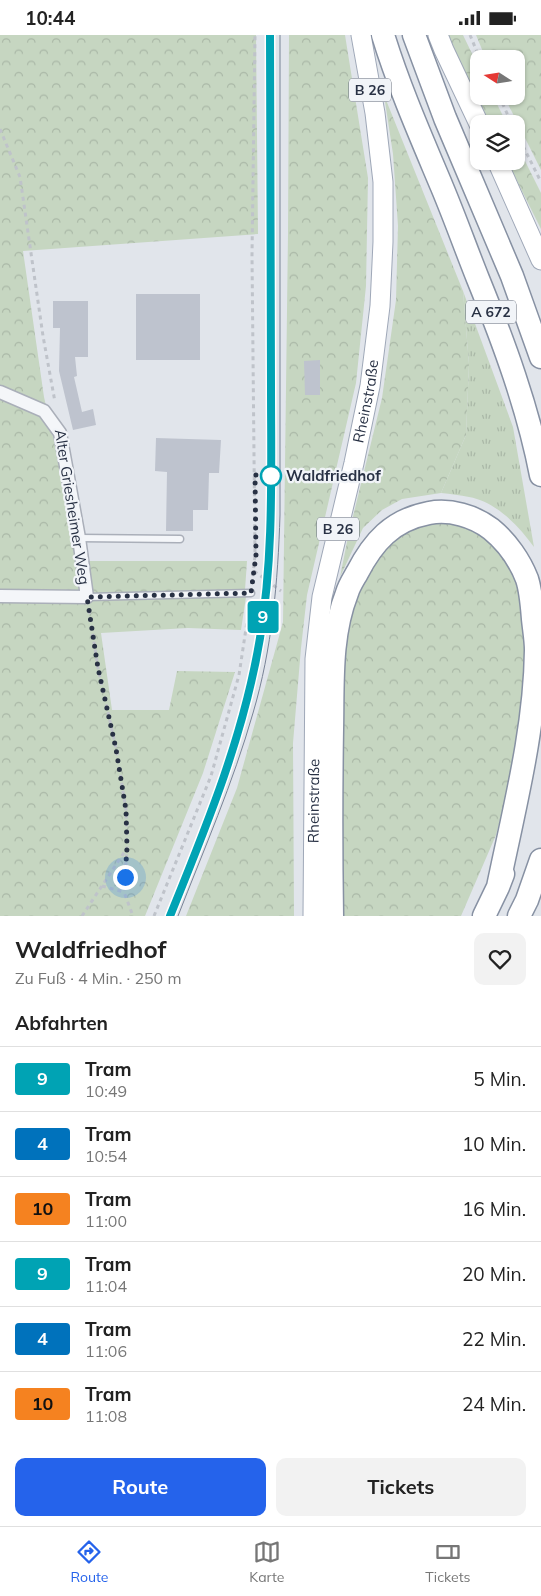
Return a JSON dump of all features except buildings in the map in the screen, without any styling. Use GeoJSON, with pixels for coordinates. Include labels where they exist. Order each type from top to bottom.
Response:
{"type":"FeatureCollection","features":[{"type":"Feature","properties":{"kind":"highway","name":"A 672"},"geometry":{"type":"LineString","coordinates":[[383,35],[406,104],[443,190],[500,336],[521,397],[536,448],[541,475]]}},
{"type":"Feature","properties":{"kind":"highway","name":"A 672"},"geometry":{"type":"LineString","coordinates":[[414,35],[445,118],[512,276],[541,357]]}},
{"type":"Feature","properties":{"kind":"highway"},"geometry":{"type":"LineString","coordinates":[[332,916],[333,689],[334,649],[339,619],[347,592],[361,564],[377,540],[397,525],[416,515],[435,512],[455,513],[481,522],[502,538],[527,580],[533,613],[536,649],[530,734],[498,887]]}},
{"type":"Feature","properties":{"kind":"highway"},"geometry":{"type":"LineString","coordinates":[[484,916],[498,887],[541,751]]}},
{"type":"Feature","properties":{"kind":"highway"},"geometry":{"type":"LineString","coordinates":[[519,916],[527,900],[541,860]]}},
{"type":"Feature","properties":{"kind":"main road","name":"Rheinstraße"},"geometry":{"type":"LineString","coordinates":[[313,916],[314,659],[322,597],[370,386],[380,306],[384,242],[382,173],[361,35]]}},
{"type":"Feature","properties":{"kind":"main road"},"geometry":{"type":"LineString","coordinates":[[438,35],[475,115]]}},
{"type":"Feature","properties":{"kind":"main road"},"geometry":{"type":"LineString","coordinates":[[501,170],[541,260]]}},
{"type":"Feature","properties":{"kind":"street","name":"Alter Griesheimer Weg"},"geometry":{"type":"LineString","coordinates":[[0,392],[44,411],[60,433],[79,538],[87,597]]}},
{"type":"Feature","properties":{"kind":"street"},"geometry":{"type":"LineString","coordinates":[[0,596],[87,597]]}},
{"type":"Feature","properties":{"kind":"lane"},"geometry":{"type":"LineString","coordinates":[[79,538],[180,539]]}},
{"type":"Feature","properties":{"kind":"lane"},"geometry":{"type":"LineString","coordinates":[[87,597],[251,593]]}},
{"type":"Feature","properties":{"kind":"path"},"geometry":{"type":"LineString","coordinates":[[154,916],[211,776],[239,675],[256,555],[252,255],[255,35]]}},
{"type":"Feature","properties":{"kind":"path"},"geometry":{"type":"LineString","coordinates":[[470,35],[476,50]]}},
{"type":"Feature","properties":{"kind":"path"},"geometry":{"type":"LineString","coordinates":[[0,129],[20,177],[55,404]]}},
{"type":"Feature","properties":{"kind":"path"},"geometry":{"type":"LineString","coordinates":[[525,150],[541,182]]}},
{"type":"Feature","properties":{"kind":"path"},"geometry":{"type":"LineString","coordinates":[[254,571],[281,591]]}},
{"type":"Feature","properties":{"kind":"path","name":"Alter Griesheimer Weg"},"geometry":{"type":"LineString","coordinates":[[87,597],[98,668],[116,749],[125,801],[127,848],[124,893],[133,916]]}},
{"type":"Feature","properties":{"kind":"path"},"geometry":{"type":"LineString","coordinates":[[82,916],[127,848]]}},
{"type":"Feature","properties":{"kind":"path"},"geometry":{"type":"LineString","coordinates":[[102,887],[124,893]]}},
{"type":"Feature","properties":{"kind":"green space"},"geometry":{"type":"Polygon","coordinates":[[[0,35],[256,35],[258,234],[23,251],[44,397],[81,561],[247,561],[245,590],[85,595],[0,590],[0,35]]]}},
{"type":"Feature","properties":{"kind":"green space"},"geometry":{"type":"Polygon","coordinates":[[[289,35],[345,35],[368,178],[366,286],[356,383],[307,595],[301,648],[293,743],[294,916],[186,916],[237,788],[283,622],[289,35]]]}},
{"type":"Feature","properties":{"kind":"green space"},"geometry":{"type":"Polygon","coordinates":[[[447,35],[463,35],[470,50],[470,85],[447,35]]]}},
{"type":"Feature","properties":{"kind":"green space"},"geometry":{"type":"Polygon","coordinates":[[[476,35],[541,35],[541,170],[525,138],[525,115],[514,115],[508,105],[525,105],[525,50],[482,50],[476,35]]]}},
{"type":"Feature","properties":{"kind":"green space"},"geometry":{"type":"Polygon","coordinates":[[[384,95],[463,291],[469,364],[466,435],[441,493],[402,499],[382,510],[363,528],[340,577],[382,398],[396,300],[398,226],[393,154],[384,95]]]}},
{"type":"Feature","properties":{"kind":"green space"},"geometry":{"type":"Polygon","coordinates":[[[479,105],[498,105],[502,115],[484,115],[479,105]]]}},
{"type":"Feature","properties":{"kind":"green space"},"geometry":{"type":"Polygon","coordinates":[[[525,161],[541,193],[541,229],[512,170],[525,170],[525,161]]]}},
{"type":"Feature","properties":{"kind":"green space"},"geometry":{"type":"Polygon","coordinates":[[[463,291],[513,427],[534,547],[514,523],[497,509],[469,497],[441,493],[466,435],[469,364],[463,291]]]}},
{"type":"Feature","properties":{"kind":"green space"},"geometry":{"type":"Polygon","coordinates":[[[454,522],[486,536],[512,570],[523,599],[528,638],[522,735],[496,835],[461,916],[343,916],[341,661],[354,601],[382,548],[417,524],[454,522]]]}},
{"type":"Feature","properties":{"kind":"green space"},"geometry":{"type":"Polygon","coordinates":[[[246,597],[241,630],[188,628],[101,633],[112,710],[169,710],[177,671],[235,672],[203,773],[145,916],[0,916],[0,598],[246,597]]]}},
{"type":"Feature","properties":{"kind":"tram line"},"geometry":{"type":"LineString","coordinates":[[218,796],[237,738],[252,678],[263,617],[270,556],[270,35]]}},
{"type":"Feature","properties":{"kind":"tram line","name":"9"},"geometry":{"type":"LineString","coordinates":[[170,916],[208,824],[236,741],[250,689],[268,581],[271,475],[270,35]]}},
{"type":"Feature","properties":{"kind":"tram line"},"geometry":{"type":"LineString","coordinates":[[178,916],[218,816],[245,739],[260,689],[273,615],[280,515],[280,35]]}},
{"type":"Feature","properties":{"kind":"place","name":"Waldfriedhof"},"geometry":{"type":"Point","coordinates":[271,476]}},
{"type":"Feature","properties":{"kind":"route"},"geometry":{"type":"LineString","coordinates":[[125,877],[127,848],[126,810],[116,749],[98,668],[87,597],[251,593],[256,555],[255,475],[271,476]]}}]}
